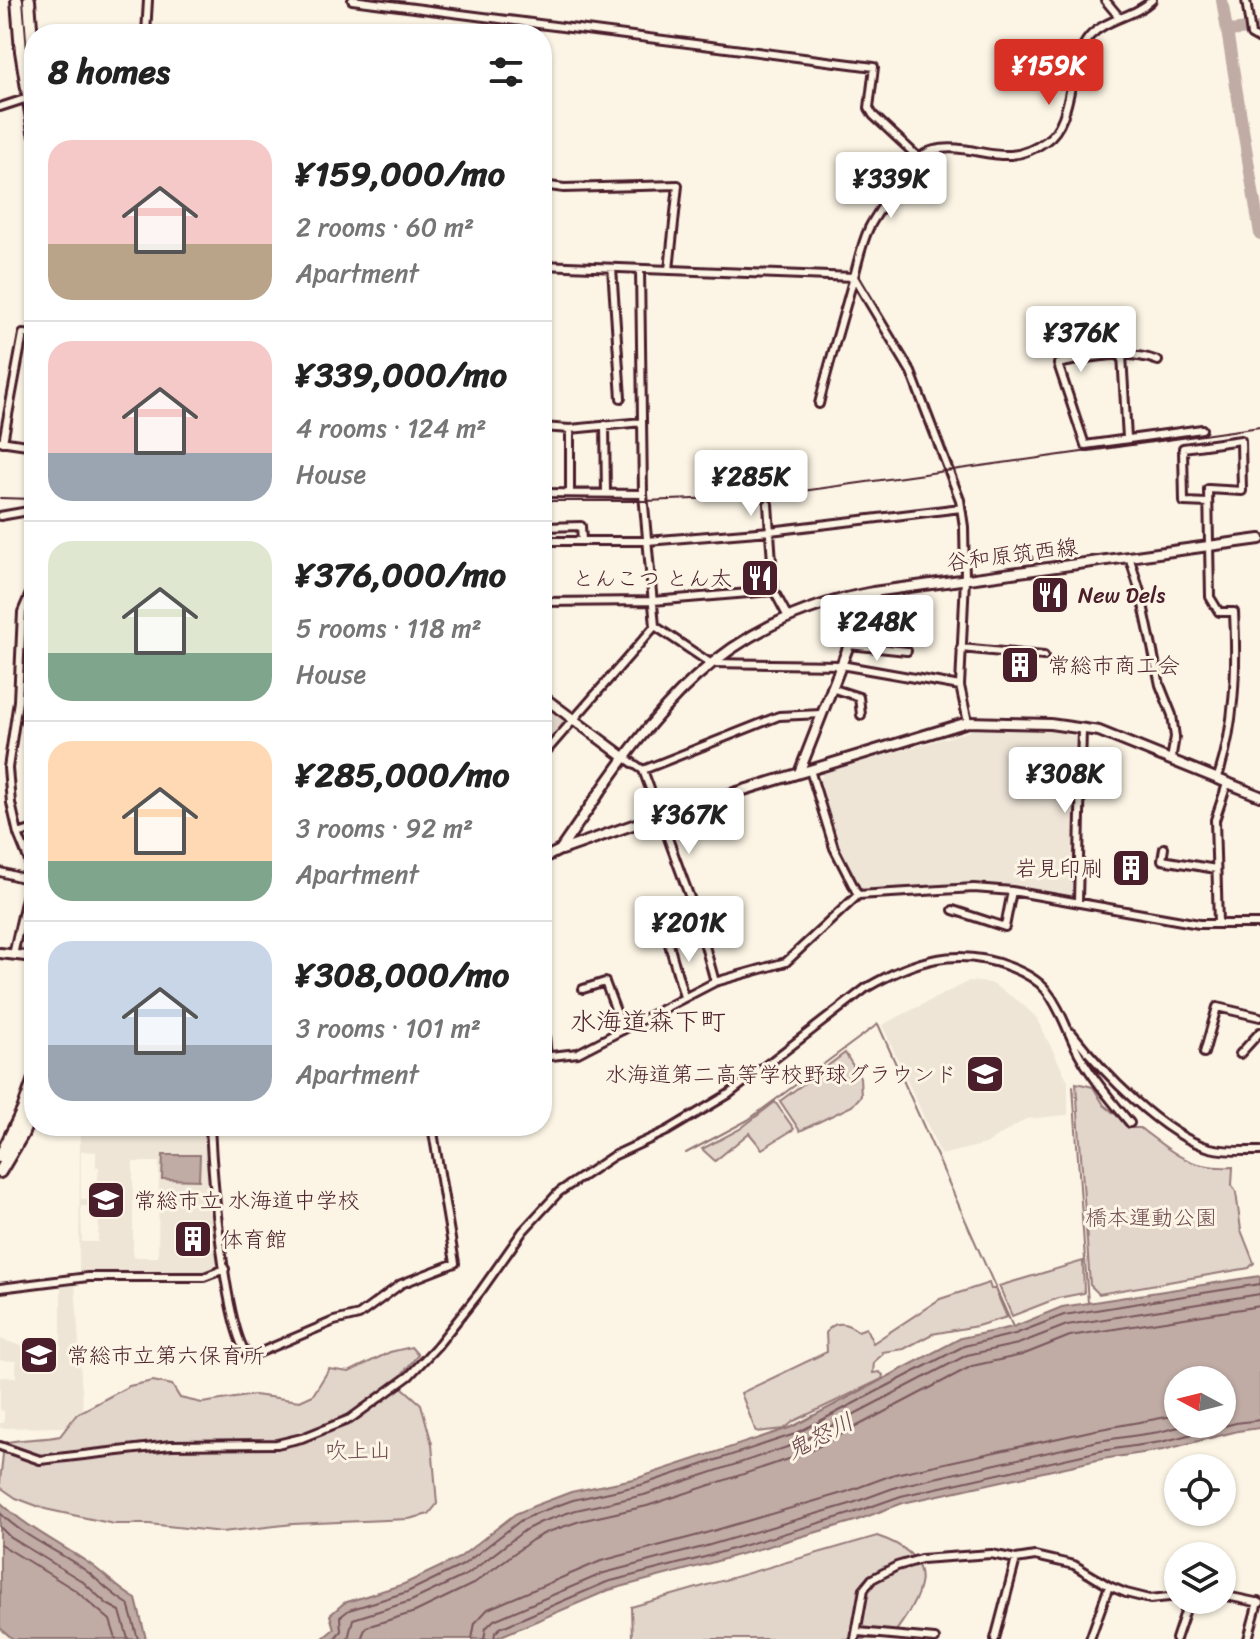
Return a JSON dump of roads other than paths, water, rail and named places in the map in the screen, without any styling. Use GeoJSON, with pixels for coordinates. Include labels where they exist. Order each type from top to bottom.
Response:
{"type":"FeatureCollection","features":[{"type":"Feature","properties":{"kind":"highway"},"geometry":{"type":"LineString","coordinates":[[17,0],[24,48]]}},
{"type":"Feature","properties":{"kind":"highway"},"geometry":{"type":"LineString","coordinates":[[29,0],[31,24]]}},
{"type":"Feature","properties":{"kind":"highway"},"geometry":{"type":"LineString","coordinates":[[0,1157],[24,1107]]}},
{"type":"Feature","properties":{"kind":"highway"},"geometry":{"type":"LineString","coordinates":[[0,1172],[24,1130]]}},
{"type":"Feature","properties":{"kind":"street"},"geometry":{"type":"LineString","coordinates":[[147,24],[148,0]]}},
{"type":"Feature","properties":{"kind":"street"},"geometry":{"type":"LineString","coordinates":[[352,0],[539,24]]}},
{"type":"Feature","properties":{"kind":"street"},"geometry":{"type":"LineString","coordinates":[[1105,0],[1120,18]]}},
{"type":"Feature","properties":{"kind":"street"},"geometry":{"type":"LineString","coordinates":[[819,404],[871,225],[919,158],[935,150],[949,148],[1001,156],[1016,155],[1044,143],[1058,129],[1081,51],[1091,35],[1120,18],[1142,11],[1152,0]]}},
{"type":"Feature","properties":{"kind":"street"},"geometry":{"type":"LineString","coordinates":[[1246,0],[1251,35],[1260,40]]}},
{"type":"Feature","properties":{"kind":"street"},"geometry":{"type":"LineString","coordinates":[[552,26],[874,67],[869,108],[919,158]]}},
{"type":"Feature","properties":{"kind":"street"},"geometry":{"type":"LineString","coordinates":[[0,107],[24,99]]}},
{"type":"Feature","properties":{"kind":"street"},"geometry":{"type":"LineString","coordinates":[[552,187],[678,185],[669,270]]}},
{"type":"Feature","properties":{"kind":"street"},"geometry":{"type":"LineString","coordinates":[[552,265],[854,277]]}},
{"type":"Feature","properties":{"kind":"street"},"geometry":{"type":"LineString","coordinates":[[612,268],[621,398]]}},
{"type":"Feature","properties":{"kind":"street"},"geometry":{"type":"LineString","coordinates":[[552,744],[655,626],[643,494],[640,269]]}},
{"type":"Feature","properties":{"kind":"street"},"geometry":{"type":"LineString","coordinates":[[854,277],[911,372],[924,400],[961,508],[965,578],[960,686],[968,722]]}},
{"type":"Feature","properties":{"kind":"street"},"geometry":{"type":"LineString","coordinates":[[24,334],[2,441],[24,444]]}},
{"type":"Feature","properties":{"kind":"street"},"geometry":{"type":"LineString","coordinates":[[1122,355],[1127,438]]}},
{"type":"Feature","properties":{"kind":"street"},"geometry":{"type":"LineString","coordinates":[[1158,361],[1142,355],[1122,355],[1089,357],[1058,364],[1085,445],[1202,429]]}},
{"type":"Feature","properties":{"kind":"street"},"geometry":{"type":"LineString","coordinates":[[552,428],[570,429],[642,422]]}},
{"type":"Feature","properties":{"kind":"street"},"geometry":{"type":"LineString","coordinates":[[605,425],[606,493]]}},
{"type":"Feature","properties":{"kind":"street"},"geometry":{"type":"LineString","coordinates":[[570,429],[570,493]]}},
{"type":"Feature","properties":{"kind":"street"},"geometry":{"type":"LineString","coordinates":[[1208,503],[1184,502],[1183,448],[1241,440],[1242,491],[1208,489],[1210,597],[1219,612],[1234,612],[1235,642],[1231,721],[1227,750],[1217,780]]}},
{"type":"Feature","properties":{"kind":"street"},"geometry":{"type":"LineString","coordinates":[[552,493],[643,494]]}},
{"type":"Feature","properties":{"kind":"street"},"geometry":{"type":"LineString","coordinates":[[768,504],[774,591],[788,617]]}},
{"type":"Feature","properties":{"kind":"street"},"geometry":{"type":"LineString","coordinates":[[552,541],[647,541],[770,531],[961,508]]}},
{"type":"Feature","properties":{"kind":"street"},"geometry":{"type":"LineString","coordinates":[[0,516],[24,512]]}},
{"type":"Feature","properties":{"kind":"street"},"geometry":{"type":"LineString","coordinates":[[552,527],[581,526],[582,541]]}},
{"type":"Feature","properties":{"kind":"street","name":"谷和原筑西線"},"geometry":{"type":"LineString","coordinates":[[552,854],[560,850],[624,757],[663,709],[710,663],[788,617],[830,602],[873,592],[1260,539]]}},
{"type":"Feature","properties":{"kind":"street"},"geometry":{"type":"LineString","coordinates":[[1129,556],[1141,595],[1160,685],[1172,715],[1175,737],[1171,760]]}},
{"type":"Feature","properties":{"kind":"street"},"geometry":{"type":"LineString","coordinates":[[552,602],[653,601],[774,591]]}},
{"type":"Feature","properties":{"kind":"street"},"geometry":{"type":"LineString","coordinates":[[799,773],[849,645],[875,608],[873,592]]}},
{"type":"Feature","properties":{"kind":"street"},"geometry":{"type":"LineString","coordinates":[[24,607],[20,623],[18,701],[8,768],[11,803],[24,849]]}},
{"type":"Feature","properties":{"kind":"street"},"geometry":{"type":"LineString","coordinates":[[655,626],[710,663],[841,665],[960,686]]}},
{"type":"Feature","properties":{"kind":"street"},"geometry":{"type":"LineString","coordinates":[[849,645],[907,651]]}},
{"type":"Feature","properties":{"kind":"street"},"geometry":{"type":"LineString","coordinates":[[961,648],[1044,656]]}},
{"type":"Feature","properties":{"kind":"street"},"geometry":{"type":"LineString","coordinates":[[831,688],[859,697],[861,715]]}},
{"type":"Feature","properties":{"kind":"street"},"geometry":{"type":"LineString","coordinates":[[552,703],[643,770],[697,917],[715,982]]}},
{"type":"Feature","properties":{"kind":"street"},"geometry":{"type":"LineString","coordinates":[[643,770],[779,716],[821,714]]}},
{"type":"Feature","properties":{"kind":"street"},"geometry":{"type":"LineString","coordinates":[[560,850],[658,816],[968,722],[1082,728],[1118,737],[1260,796]]}},
{"type":"Feature","properties":{"kind":"street"},"geometry":{"type":"LineString","coordinates":[[1078,902],[1082,728]]}},
{"type":"Feature","properties":{"kind":"street"},"geometry":{"type":"LineString","coordinates":[[810,770],[834,848],[858,895]]}},
{"type":"Feature","properties":{"kind":"street"},"geometry":{"type":"LineString","coordinates":[[1218,924],[1215,820],[1227,784]]}},
{"type":"Feature","properties":{"kind":"street"},"geometry":{"type":"LineString","coordinates":[[18,834],[24,832]]}},
{"type":"Feature","properties":{"kind":"street"},"geometry":{"type":"LineString","coordinates":[[1164,848],[1162,860],[1216,869]]}},
{"type":"Feature","properties":{"kind":"street"},"geometry":{"type":"LineString","coordinates":[[0,872],[24,878]]}},
{"type":"Feature","properties":{"kind":"street"},"geometry":{"type":"LineString","coordinates":[[552,1056],[578,1053],[715,982],[786,962],[858,895],[958,888],[1012,891],[1141,915],[1218,924],[1260,924]]}},
{"type":"Feature","properties":{"kind":"street"},"geometry":{"type":"LineString","coordinates":[[953,910],[1005,927],[1012,891]]}},
{"type":"Feature","properties":{"kind":"street"},"geometry":{"type":"LineString","coordinates":[[13,955],[24,906]]}},
{"type":"Feature","properties":{"kind":"street"},"geometry":{"type":"LineString","coordinates":[[667,937],[684,997]]}},
{"type":"Feature","properties":{"kind":"street"},"geometry":{"type":"LineString","coordinates":[[1,955],[24,956]]}},
{"type":"Feature","properties":{"kind":"street"},"geometry":{"type":"LineString","coordinates":[[0,1446],[40,1460],[171,1445],[277,1444],[302,1438],[350,1419],[409,1376],[437,1346],[523,1231],[559,1192],[613,1156],[667,1131],[729,1094],[866,988],[887,975],[924,961],[956,955],[979,957],[1020,971],[1044,988],[1070,1031],[1123,1089],[1180,1133],[1210,1148],[1260,1151]]}},
{"type":"Feature","properties":{"kind":"street"},"geometry":{"type":"LineString","coordinates":[[583,989],[605,982],[623,1030]]}},
{"type":"Feature","properties":{"kind":"street"},"geometry":{"type":"LineString","coordinates":[[1204,1053],[1217,1007],[1260,1017]]}},
{"type":"Feature","properties":{"kind":"street"},"geometry":{"type":"LineString","coordinates":[[1070,1031],[1079,1053],[1130,1123]]}},
{"type":"Feature","properties":{"kind":"street"},"geometry":{"type":"LineString","coordinates":[[1240,1054],[1260,1032]]}},
{"type":"Feature","properties":{"kind":"street"},"geometry":{"type":"LineString","coordinates":[[210,1136],[212,1185],[225,1269],[238,1335],[245,1353],[252,1357],[334,1321],[359,1315],[401,1284],[455,1263],[434,1136]]}},
{"type":"Feature","properties":{"kind":"street"},"geometry":{"type":"LineString","coordinates":[[0,1288],[88,1277],[204,1277],[225,1269]]}},
{"type":"Feature","properties":{"kind":"street"},"geometry":{"type":"LineString","coordinates":[[935,1639],[856,1636],[864,1589],[872,1579],[897,1566],[921,1559],[991,1554],[1016,1559],[1035,1556],[1067,1562],[1109,1586],[1150,1599],[1164,1598]]}},
{"type":"Feature","properties":{"kind":"street"},"geometry":{"type":"LineString","coordinates":[[995,1639],[1016,1559]]}},
{"type":"Feature","properties":{"kind":"street"},"geometry":{"type":"LineString","coordinates":[[1090,1639],[1109,1586]]}},
{"type":"Feature","properties":{"kind":"street"},"geometry":{"type":"LineString","coordinates":[[1236,1598],[1259,1603],[1248,1639]]}},
{"type":"Feature","properties":{"kind":"street"},"geometry":{"type":"LineString","coordinates":[[1176,1639],[1184,1614]]}},
{"type":"Feature","properties":{"kind":"water"},"geometry":{"type":"Polygon","coordinates":[[[163,1155],[200,1155],[199,1180],[162,1179],[163,1155]]]}},
{"type":"Feature","properties":{"kind":"water","name":"鬼怒川"},"geometry":{"type":"Polygon","coordinates":[[[1260,1276],[1260,1428],[1236,1432],[1236,1366],[1164,1366],[1164,1438],[1210,1438],[903,1503],[855,1521],[609,1590],[494,1639],[322,1639],[334,1629],[330,1615],[344,1603],[404,1584],[459,1558],[515,1514],[571,1492],[638,1478],[792,1427],[961,1338],[1013,1327],[1062,1307],[1260,1276]]]}},
{"type":"Feature","properties":{"kind":"water"},"geometry":{"type":"Polygon","coordinates":[[[0,1502],[21,1520],[90,1564],[136,1599],[146,1639],[13,1639],[0,1628],[0,1502]]]}},
{"type":"Feature","properties":{"kind":"waterway"},"geometry":{"type":"LineString","coordinates":[[1222,0],[1260,234]]}},
{"type":"Feature","properties":{"kind":"waterway"},"geometry":{"type":"LineString","coordinates":[[1228,31],[1260,28]]}},
{"type":"Feature","properties":{"kind":"waterway"},"geometry":{"type":"LineString","coordinates":[[686,1153],[748,1120],[878,1024],[1013,1327]]}},
{"type":"Feature","properties":{"kind":"waterway"},"geometry":{"type":"LineString","coordinates":[[1073,1086],[1088,1303]]}},
{"type":"Feature","properties":{"kind":"railway"},"geometry":{"type":"LineString","coordinates":[[552,501],[767,496],[1260,427]]}},
{"type":"Feature","properties":{"kind":"railway"},"geometry":{"type":"LineString","coordinates":[[0,498],[24,499]]}},
{"type":"Feature","properties":{"kind":"place","name":"とんこつ とん太"},"geometry":{"type":"Point","coordinates":[760,578]}},
{"type":"Feature","properties":{"kind":"place","name":"New Dels"},"geometry":{"type":"Point","coordinates":[1050,595]}},
{"type":"Feature","properties":{"kind":"place","name":"常総市商工会"},"geometry":{"type":"Point","coordinates":[1020,665]}},
{"type":"Feature","properties":{"kind":"place","name":"岩見印刷"},"geometry":{"type":"Point","coordinates":[1131,868]}},
{"type":"Feature","properties":{"kind":"place","name":"水海道第二高等学校野球グラウンド"},"geometry":{"type":"Point","coordinates":[985,1074]}},
{"type":"Feature","properties":{"kind":"place","name":"常総市立 水海道中学校"},"geometry":{"type":"Point","coordinates":[106,1200]}},
{"type":"Feature","properties":{"kind":"place","name":"体育館"},"geometry":{"type":"Point","coordinates":[193,1239]}},
{"type":"Feature","properties":{"kind":"place","name":"常総市立第六保育所"},"geometry":{"type":"Point","coordinates":[39,1355]}},
{"type":"Feature","properties":{"kind":"district","name":"水海道森下町"},"geometry":{"type":"Point","coordinates":[648,1021]}},
{"type":"Feature","properties":{"kind":"park label","name":"橋本運動公園"},"geometry":{"type":"Point","coordinates":[1151,1217]}},
{"type":"Feature","properties":{"kind":"park label","name":"吹上山"},"geometry":{"type":"Point","coordinates":[358,1450]}}]}
